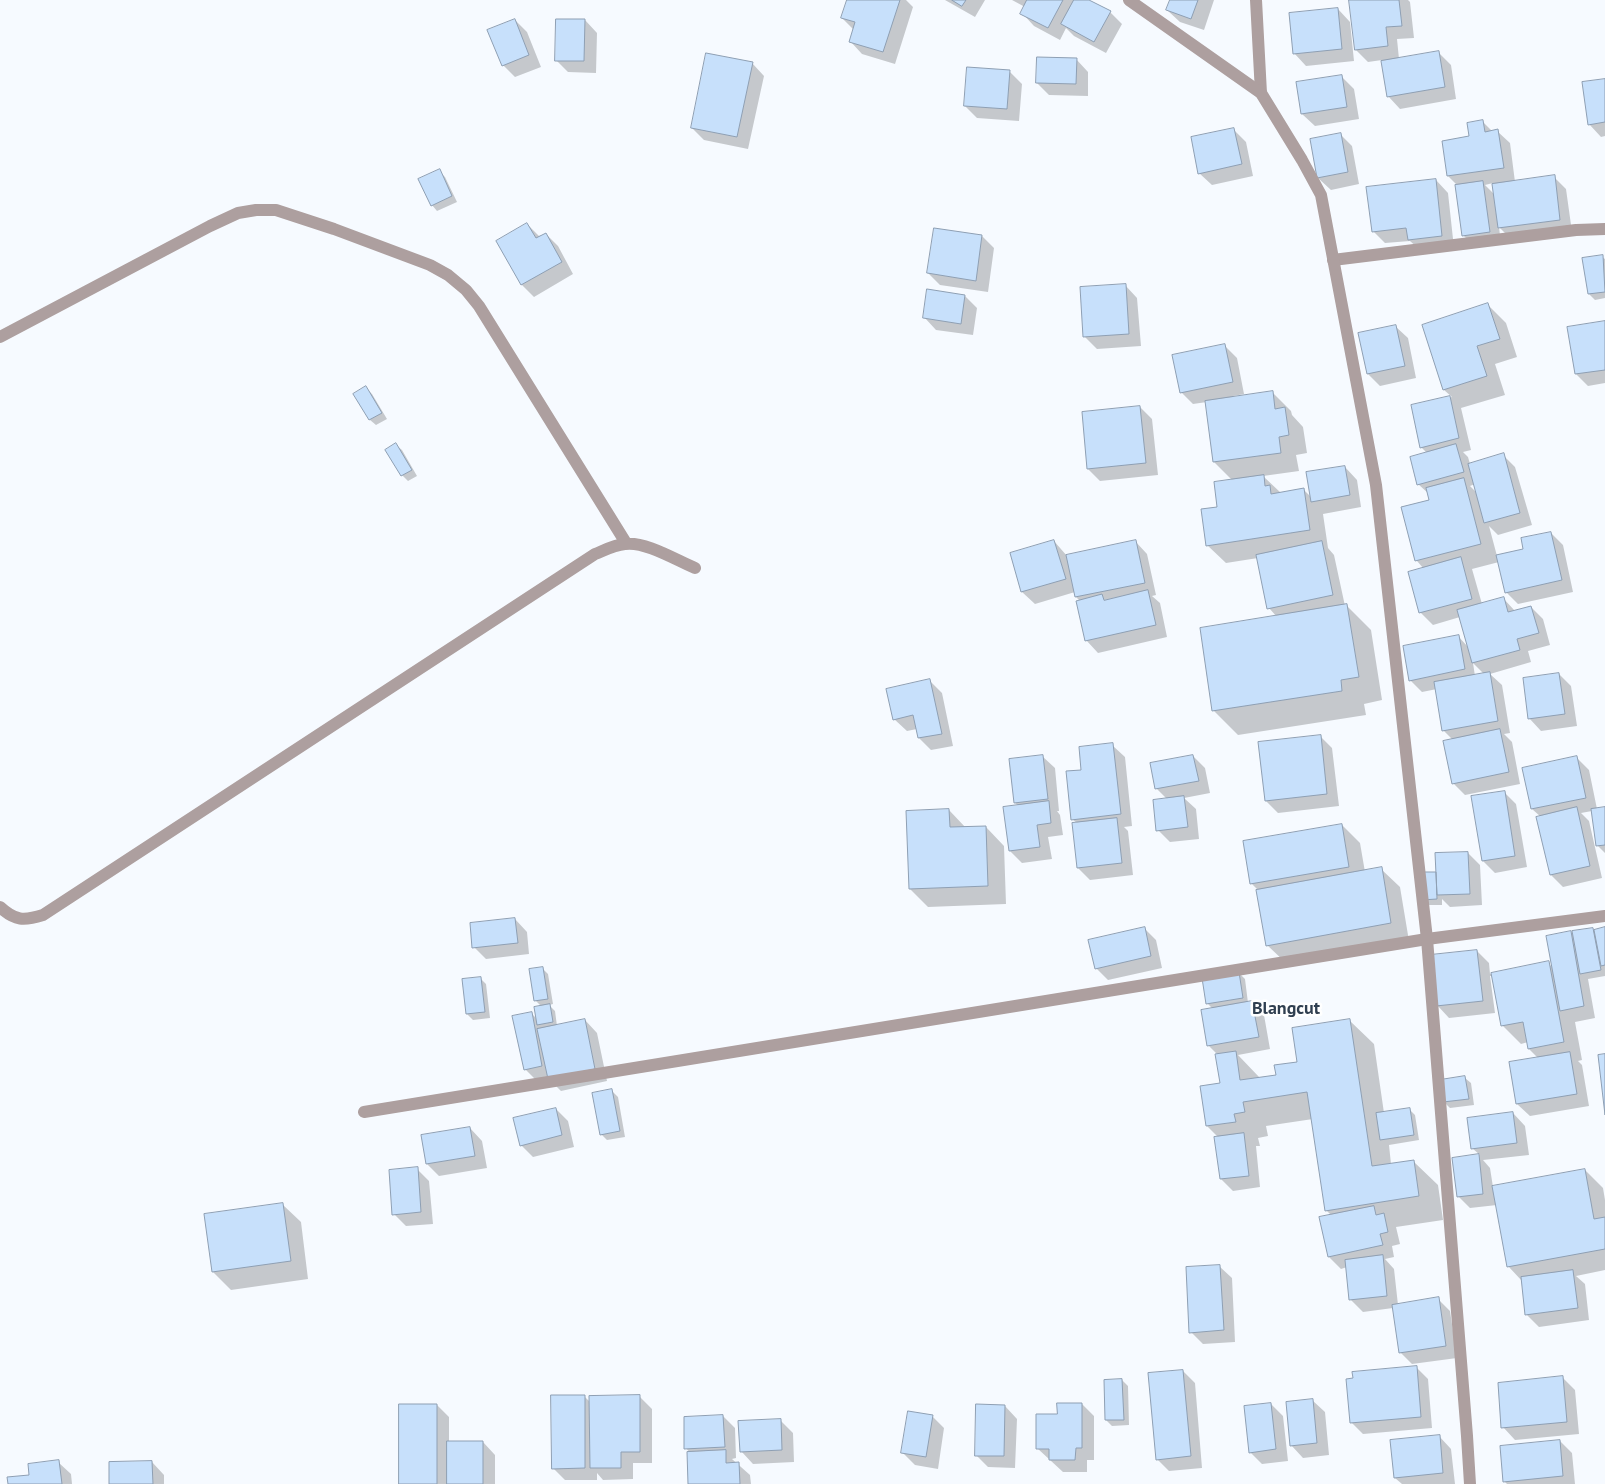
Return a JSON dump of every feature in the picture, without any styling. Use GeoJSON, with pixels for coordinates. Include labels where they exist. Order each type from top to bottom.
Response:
{"type":"FeatureCollection","features":[{"type":"Feature","properties":{"kind":"street"},"geometry":{"type":"LineString","coordinates":[[1129,0],[1261,92],[1321,194],[1376,485],[1427,940],[1470,1484]]}},
{"type":"Feature","properties":{"kind":"street"},"geometry":{"type":"LineString","coordinates":[[1256,0],[1261,92]]}},
{"type":"Feature","properties":{"kind":"street"},"geometry":{"type":"LineString","coordinates":[[0,337],[238,213],[256,210],[276,210],[334,228],[430,265],[448,274],[466,290],[479,306],[626,543]]}},
{"type":"Feature","properties":{"kind":"street"},"geometry":{"type":"LineString","coordinates":[[1333,260],[1576,230],[1605,229]]}},
{"type":"Feature","properties":{"kind":"street"},"geometry":{"type":"LineString","coordinates":[[0,907],[18,919],[30,919],[43,915],[595,554],[610,547],[626,543],[642,545],[695,568]]}},
{"type":"Feature","properties":{"kind":"street"},"geometry":{"type":"LineString","coordinates":[[364,1112],[1427,940],[1605,916]]}},
{"type":"Feature","properties":{"kind":"building"},"geometry":{"type":"Polygon","coordinates":[[[847,0],[900,0],[883,52],[849,42],[855,22],[841,18],[847,0]]]}},
{"type":"Feature","properties":{"kind":"building"},"geometry":{"type":"Polygon","coordinates":[[[952,0],[966,0],[962,6],[952,0]]]}},
{"type":"Feature","properties":{"kind":"building"},"geometry":{"type":"Polygon","coordinates":[[[1027,0],[1063,0],[1048,28],[1020,14],[1027,0]]]}},
{"type":"Feature","properties":{"kind":"building"},"geometry":{"type":"Polygon","coordinates":[[[1074,0],[1089,0],[1111,11],[1094,42],[1061,24],[1074,0]]]}},
{"type":"Feature","properties":{"kind":"building"},"geometry":{"type":"Polygon","coordinates":[[[1170,0],[1198,0],[1191,19],[1166,10],[1170,0]]]}},
{"type":"Feature","properties":{"kind":"building"},"geometry":{"type":"Polygon","coordinates":[[[1349,0],[1399,0],[1402,26],[1386,27],[1388,46],[1355,50],[1349,0]]]}},
{"type":"Feature","properties":{"kind":"building"},"geometry":{"type":"Polygon","coordinates":[[[1338,8],[1342,49],[1293,54],[1289,13],[1338,8]]]}},
{"type":"Feature","properties":{"kind":"building"},"geometry":{"type":"Polygon","coordinates":[[[515,19],[529,55],[502,66],[487,30],[515,19]]]}},
{"type":"Feature","properties":{"kind":"building"},"geometry":{"type":"Polygon","coordinates":[[[556,19],[585,19],[584,61],[555,61],[556,19]]]}},
{"type":"Feature","properties":{"kind":"building"},"geometry":{"type":"Polygon","coordinates":[[[1439,51],[1445,87],[1387,97],[1381,61],[1439,51]]]}},
{"type":"Feature","properties":{"kind":"building"},"geometry":{"type":"Polygon","coordinates":[[[706,53],[753,62],[737,137],[691,128],[706,53]]]}},
{"type":"Feature","properties":{"kind":"building"},"geometry":{"type":"Polygon","coordinates":[[[1037,57],[1077,58],[1076,84],[1036,83],[1037,57]]]}},
{"type":"Feature","properties":{"kind":"building"},"geometry":{"type":"Polygon","coordinates":[[[967,67],[1010,70],[1007,109],[964,106],[967,67]]]}},
{"type":"Feature","properties":{"kind":"building"},"geometry":{"type":"Polygon","coordinates":[[[1342,75],[1347,107],[1301,114],[1296,82],[1342,75]]]}},
{"type":"Feature","properties":{"kind":"building"},"geometry":{"type":"Polygon","coordinates":[[[1605,79],[1605,122],[1588,125],[1582,82],[1605,79]]]}},
{"type":"Feature","properties":{"kind":"building"},"geometry":{"type":"Polygon","coordinates":[[[1483,120],[1485,132],[1498,129],[1504,168],[1447,176],[1442,141],[1469,136],[1467,123],[1483,120]]]}},
{"type":"Feature","properties":{"kind":"building"},"geometry":{"type":"Polygon","coordinates":[[[1234,128],[1242,164],[1198,174],[1191,137],[1234,128]]]}},
{"type":"Feature","properties":{"kind":"building"},"geometry":{"type":"Polygon","coordinates":[[[1341,133],[1348,172],[1317,178],[1310,139],[1341,133]]]}},
{"type":"Feature","properties":{"kind":"building"},"geometry":{"type":"Polygon","coordinates":[[[440,169],[452,196],[431,206],[418,179],[440,169]]]}},
{"type":"Feature","properties":{"kind":"building"},"geometry":{"type":"Polygon","coordinates":[[[1555,175],[1560,220],[1498,228],[1492,184],[1555,175]]]}},
{"type":"Feature","properties":{"kind":"building"},"geometry":{"type":"Polygon","coordinates":[[[1436,179],[1442,236],[1408,240],[1406,228],[1372,232],[1366,187],[1436,179]]]}},
{"type":"Feature","properties":{"kind":"building"},"geometry":{"type":"Polygon","coordinates":[[[1483,181],[1490,232],[1462,236],[1455,185],[1483,181]]]}},
{"type":"Feature","properties":{"kind":"building"},"geometry":{"type":"Polygon","coordinates":[[[527,223],[536,238],[546,233],[562,262],[521,285],[496,241],[527,223]]]}},
{"type":"Feature","properties":{"kind":"building"},"geometry":{"type":"Polygon","coordinates":[[[934,228],[982,235],[976,281],[927,273],[934,228]]]}},
{"type":"Feature","properties":{"kind":"building"},"geometry":{"type":"Polygon","coordinates":[[[1603,255],[1605,292],[1588,294],[1582,258],[1603,255]]]}},
{"type":"Feature","properties":{"kind":"building"},"geometry":{"type":"Polygon","coordinates":[[[1126,284],[1129,334],[1083,337],[1080,287],[1126,284]]]}},
{"type":"Feature","properties":{"kind":"building"},"geometry":{"type":"Polygon","coordinates":[[[927,289],[965,295],[961,324],[923,318],[927,289]]]}},
{"type":"Feature","properties":{"kind":"building"},"geometry":{"type":"Polygon","coordinates":[[[1488,303],[1500,339],[1477,346],[1487,376],[1443,390],[1422,325],[1488,303]]]}},
{"type":"Feature","properties":{"kind":"building"},"geometry":{"type":"Polygon","coordinates":[[[1605,321],[1605,370],[1575,374],[1567,327],[1605,321]]]}},
{"type":"Feature","properties":{"kind":"building"},"geometry":{"type":"Polygon","coordinates":[[[1396,325],[1405,366],[1367,374],[1358,333],[1396,325]]]}},
{"type":"Feature","properties":{"kind":"building"},"geometry":{"type":"Polygon","coordinates":[[[1225,344],[1233,382],[1180,393],[1172,355],[1225,344]]]}},
{"type":"Feature","properties":{"kind":"building"},"geometry":{"type":"Polygon","coordinates":[[[366,386],[382,413],[369,420],[353,394],[366,386]]]}},
{"type":"Feature","properties":{"kind":"building"},"geometry":{"type":"Polygon","coordinates":[[[1273,391],[1275,409],[1285,407],[1289,435],[1279,437],[1281,453],[1213,462],[1205,401],[1273,391]]]}},
{"type":"Feature","properties":{"kind":"building"},"geometry":{"type":"Polygon","coordinates":[[[1450,396],[1459,438],[1420,448],[1411,405],[1450,396]]]}},
{"type":"Feature","properties":{"kind":"building"},"geometry":{"type":"Polygon","coordinates":[[[1140,406],[1146,463],[1087,469],[1082,412],[1140,406]]]}},
{"type":"Feature","properties":{"kind":"building"},"geometry":{"type":"Polygon","coordinates":[[[396,443],[412,470],[401,476],[385,450],[396,443]]]}},
{"type":"Feature","properties":{"kind":"building"},"geometry":{"type":"Polygon","coordinates":[[[1456,444],[1464,472],[1417,485],[1410,457],[1456,444]]]}},
{"type":"Feature","properties":{"kind":"building"},"geometry":{"type":"Polygon","coordinates":[[[1504,453],[1520,513],[1484,523],[1468,464],[1504,453]]]}},
{"type":"Feature","properties":{"kind":"building"},"geometry":{"type":"Polygon","coordinates":[[[1345,466],[1350,495],[1311,502],[1306,472],[1345,466]]]}},
{"type":"Feature","properties":{"kind":"building"},"geometry":{"type":"Polygon","coordinates":[[[1264,475],[1265,486],[1270,485],[1271,494],[1304,488],[1310,530],[1206,546],[1201,509],[1217,507],[1214,482],[1264,475]]]}},
{"type":"Feature","properties":{"kind":"building"},"geometry":{"type":"Polygon","coordinates":[[[1464,478],[1481,544],[1415,561],[1401,507],[1429,500],[1426,488],[1464,478]]]}},
{"type":"Feature","properties":{"kind":"building"},"geometry":{"type":"Polygon","coordinates":[[[1551,532],[1562,580],[1505,593],[1496,555],[1523,549],[1521,538],[1551,532]]]}},
{"type":"Feature","properties":{"kind":"building"},"geometry":{"type":"Polygon","coordinates":[[[1054,540],[1066,579],[1021,592],[1010,553],[1054,540]]]}},
{"type":"Feature","properties":{"kind":"building"},"geometry":{"type":"Polygon","coordinates":[[[1136,540],[1145,583],[1075,597],[1066,555],[1136,540]]]}},
{"type":"Feature","properties":{"kind":"building"},"geometry":{"type":"Polygon","coordinates":[[[1322,541],[1333,595],[1267,609],[1256,555],[1322,541]]]}},
{"type":"Feature","properties":{"kind":"building"},"geometry":{"type":"Polygon","coordinates":[[[1461,557],[1472,599],[1419,613],[1408,572],[1461,557]]]}},
{"type":"Feature","properties":{"kind":"building"},"geometry":{"type":"Polygon","coordinates":[[[1148,590],[1156,625],[1085,641],[1076,601],[1102,594],[1104,600],[1148,590]]]}},
{"type":"Feature","properties":{"kind":"building"},"geometry":{"type":"Polygon","coordinates":[[[1504,597],[1508,612],[1531,606],[1539,633],[1517,639],[1520,650],[1472,663],[1457,610],[1504,597]]]}},
{"type":"Feature","properties":{"kind":"building"},"geometry":{"type":"Polygon","coordinates":[[[1347,604],[1359,677],[1341,680],[1342,691],[1212,711],[1200,628],[1347,604]]]}},
{"type":"Feature","properties":{"kind":"building"},"geometry":{"type":"Polygon","coordinates":[[[1459,635],[1465,669],[1409,681],[1403,646],[1459,635]]]}},
{"type":"Feature","properties":{"kind":"building"},"geometry":{"type":"Polygon","coordinates":[[[1490,672],[1498,721],[1442,731],[1434,682],[1490,672]]]}},
{"type":"Feature","properties":{"kind":"building"},"geometry":{"type":"Polygon","coordinates":[[[1559,673],[1565,714],[1528,719],[1523,678],[1559,673]]]}},
{"type":"Feature","properties":{"kind":"building"},"geometry":{"type":"Polygon","coordinates":[[[930,679],[942,734],[918,738],[913,715],[893,720],[886,689],[930,679]]]}},
{"type":"Feature","properties":{"kind":"building"},"geometry":{"type":"Polygon","coordinates":[[[1500,729],[1509,772],[1452,784],[1443,741],[1500,729]]]}},
{"type":"Feature","properties":{"kind":"building"},"geometry":{"type":"Polygon","coordinates":[[[1321,735],[1327,794],[1265,801],[1258,742],[1321,735]]]}},
{"type":"Feature","properties":{"kind":"building"},"geometry":{"type":"Polygon","coordinates":[[[1113,743],[1121,814],[1071,820],[1066,771],[1081,770],[1079,747],[1113,743]]]}},
{"type":"Feature","properties":{"kind":"building"},"geometry":{"type":"Polygon","coordinates":[[[1043,755],[1048,799],[1014,803],[1009,759],[1043,755]]]}},
{"type":"Feature","properties":{"kind":"building"},"geometry":{"type":"Polygon","coordinates":[[[1193,755],[1199,781],[1155,789],[1150,763],[1193,755]]]}},
{"type":"Feature","properties":{"kind":"building"},"geometry":{"type":"Polygon","coordinates":[[[1577,756],[1586,798],[1531,809],[1522,768],[1577,756]]]}},
{"type":"Feature","properties":{"kind":"building"},"geometry":{"type":"Polygon","coordinates":[[[1505,791],[1515,856],[1482,861],[1471,796],[1505,791]]]}},
{"type":"Feature","properties":{"kind":"building"},"geometry":{"type":"Polygon","coordinates":[[[1184,796],[1188,827],[1156,831],[1153,800],[1184,796]]]}},
{"type":"Feature","properties":{"kind":"building"},"geometry":{"type":"Polygon","coordinates":[[[1049,801],[1051,823],[1037,825],[1040,847],[1009,851],[1003,807],[1049,801]]]}},
{"type":"Feature","properties":{"kind":"building"},"geometry":{"type":"Polygon","coordinates":[[[1577,807],[1590,866],[1550,875],[1536,817],[1577,807]]]}},
{"type":"Feature","properties":{"kind":"building"},"geometry":{"type":"Polygon","coordinates":[[[1605,807],[1605,845],[1596,846],[1591,809],[1605,807]]]}},
{"type":"Feature","properties":{"kind":"building"},"geometry":{"type":"Polygon","coordinates":[[[949,809],[950,827],[986,826],[988,886],[909,889],[906,811],[949,809]]]}},
{"type":"Feature","properties":{"kind":"building"},"geometry":{"type":"Polygon","coordinates":[[[1117,818],[1122,863],[1077,868],[1072,823],[1117,818]]]}},
{"type":"Feature","properties":{"kind":"building"},"geometry":{"type":"Polygon","coordinates":[[[1342,824],[1349,867],[1250,884],[1243,841],[1342,824]]]}},
{"type":"Feature","properties":{"kind":"building"},"geometry":{"type":"Polygon","coordinates":[[[1468,852],[1470,894],[1437,895],[1435,853],[1468,852]]]}},
{"type":"Feature","properties":{"kind":"building"},"geometry":{"type":"Polygon","coordinates":[[[1382,867],[1391,923],[1266,946],[1256,890],[1382,867]]]}},
{"type":"Feature","properties":{"kind":"building"},"geometry":{"type":"Polygon","coordinates":[[[1421,872],[1436,872],[1437,899],[1422,900],[1421,872]]]}},
{"type":"Feature","properties":{"kind":"building"},"geometry":{"type":"Polygon","coordinates":[[[515,918],[518,943],[472,948],[470,923],[515,918]]]}},
{"type":"Feature","properties":{"kind":"building"},"geometry":{"type":"Polygon","coordinates":[[[1145,927],[1151,956],[1095,969],[1088,940],[1145,927]]]}},
{"type":"Feature","properties":{"kind":"building"},"geometry":{"type":"Polygon","coordinates":[[[1605,927],[1605,965],[1601,966],[1594,930],[1605,927]]]}},
{"type":"Feature","properties":{"kind":"building"},"geometry":{"type":"Polygon","coordinates":[[[1593,928],[1601,970],[1580,974],[1572,931],[1593,928]]]}},
{"type":"Feature","properties":{"kind":"building"},"geometry":{"type":"Polygon","coordinates":[[[1571,931],[1584,1006],[1560,1011],[1546,936],[1571,931]]]}},
{"type":"Feature","properties":{"kind":"building"},"geometry":{"type":"Polygon","coordinates":[[[1477,950],[1483,1001],[1436,1006],[1430,955],[1477,950]]]}},
{"type":"Feature","properties":{"kind":"building"},"geometry":{"type":"Polygon","coordinates":[[[1549,961],[1564,1042],[1528,1049],[1523,1022],[1501,1026],[1491,973],[1549,961]]]}},
{"type":"Feature","properties":{"kind":"building"},"geometry":{"type":"Polygon","coordinates":[[[543,967],[548,999],[534,1001],[529,969],[543,967]]]}},
{"type":"Feature","properties":{"kind":"building"},"geometry":{"type":"Polygon","coordinates":[[[1239,972],[1243,998],[1206,1004],[1202,978],[1239,972]]]}},
{"type":"Feature","properties":{"kind":"building"},"geometry":{"type":"Polygon","coordinates":[[[481,977],[485,1012],[466,1014],[462,979],[481,977]]]}},
{"type":"Feature","properties":{"kind":"building"},"geometry":{"type":"Polygon","coordinates":[[[1252,1001],[1259,1037],[1207,1046],[1201,1010],[1252,1001]]]}},
{"type":"Feature","properties":{"kind":"building"},"geometry":{"type":"Polygon","coordinates":[[[550,1004],[553,1022],[537,1025],[534,1007],[550,1004]]]}},
{"type":"Feature","properties":{"kind":"building"},"geometry":{"type":"Polygon","coordinates":[[[532,1012],[542,1066],[524,1070],[512,1016],[532,1012]]]}},
{"type":"Feature","properties":{"kind":"building"},"geometry":{"type":"Polygon","coordinates":[[[585,1019],[595,1069],[548,1079],[537,1029],[585,1019]]]}},
{"type":"Feature","properties":{"kind":"building"},"geometry":{"type":"Polygon","coordinates":[[[1350,1019],[1372,1166],[1414,1160],[1419,1196],[1325,1211],[1307,1092],[1243,1102],[1245,1112],[1234,1114],[1236,1122],[1206,1126],[1200,1086],[1220,1083],[1215,1054],[1236,1051],[1240,1080],[1276,1075],[1274,1065],[1297,1062],[1292,1028],[1350,1019]]]}},
{"type":"Feature","properties":{"kind":"building"},"geometry":{"type":"Polygon","coordinates":[[[1570,1052],[1577,1094],[1516,1104],[1509,1062],[1570,1052]]]}},
{"type":"Feature","properties":{"kind":"building"},"geometry":{"type":"Polygon","coordinates":[[[1605,1054],[1605,1115],[1598,1055],[1605,1054]]]}},
{"type":"Feature","properties":{"kind":"building"},"geometry":{"type":"Polygon","coordinates":[[[1465,1076],[1469,1099],[1443,1102],[1440,1080],[1465,1076]]]}},
{"type":"Feature","properties":{"kind":"building"},"geometry":{"type":"Polygon","coordinates":[[[612,1089],[620,1131],[600,1135],[592,1093],[612,1089]]]}},
{"type":"Feature","properties":{"kind":"building"},"geometry":{"type":"Polygon","coordinates":[[[556,1108],[562,1135],[520,1146],[513,1118],[556,1108]]]}},
{"type":"Feature","properties":{"kind":"building"},"geometry":{"type":"Polygon","coordinates":[[[1410,1108],[1414,1135],[1380,1140],[1376,1113],[1410,1108]]]}},
{"type":"Feature","properties":{"kind":"building"},"geometry":{"type":"Polygon","coordinates":[[[1513,1112],[1517,1143],[1471,1149],[1467,1118],[1513,1112]]]}},
{"type":"Feature","properties":{"kind":"building"},"geometry":{"type":"Polygon","coordinates":[[[470,1127],[475,1156],[426,1164],[421,1135],[470,1127]]]}},
{"type":"Feature","properties":{"kind":"building"},"geometry":{"type":"Polygon","coordinates":[[[1244,1133],[1249,1176],[1220,1179],[1214,1137],[1244,1133]]]}},
{"type":"Feature","properties":{"kind":"building"},"geometry":{"type":"Polygon","coordinates":[[[1479,1154],[1483,1194],[1457,1197],[1452,1158],[1479,1154]]]}},
{"type":"Feature","properties":{"kind":"building"},"geometry":{"type":"Polygon","coordinates":[[[418,1167],[421,1212],[392,1215],[389,1170],[418,1167]]]}},
{"type":"Feature","properties":{"kind":"building"},"geometry":{"type":"Polygon","coordinates":[[[1585,1169],[1594,1219],[1605,1217],[1605,1249],[1507,1267],[1492,1186],[1585,1169]]]}},
{"type":"Feature","properties":{"kind":"building"},"geometry":{"type":"Polygon","coordinates":[[[283,1203],[291,1261],[212,1272],[204,1214],[283,1203]]]}},
{"type":"Feature","properties":{"kind":"building"},"geometry":{"type":"Polygon","coordinates":[[[1374,1206],[1376,1215],[1384,1213],[1388,1232],[1380,1234],[1383,1245],[1328,1257],[1319,1217],[1374,1206]]]}},
{"type":"Feature","properties":{"kind":"building"},"geometry":{"type":"Polygon","coordinates":[[[1383,1255],[1387,1296],[1349,1300],[1345,1260],[1383,1255]]]}},
{"type":"Feature","properties":{"kind":"building"},"geometry":{"type":"Polygon","coordinates":[[[1220,1265],[1224,1330],[1189,1333],[1186,1267],[1220,1265]]]}},
{"type":"Feature","properties":{"kind":"building"},"geometry":{"type":"Polygon","coordinates":[[[1573,1270],[1578,1308],[1525,1315],[1521,1277],[1573,1270]]]}},
{"type":"Feature","properties":{"kind":"building"},"geometry":{"type":"Polygon","coordinates":[[[1439,1297],[1446,1346],[1399,1353],[1392,1305],[1439,1297]]]}},
{"type":"Feature","properties":{"kind":"building"},"geometry":{"type":"Polygon","coordinates":[[[1417,1366],[1421,1417],[1350,1423],[1346,1379],[1353,1378],[1352,1372],[1417,1366]]]}},
{"type":"Feature","properties":{"kind":"building"},"geometry":{"type":"Polygon","coordinates":[[[1183,1370],[1191,1456],[1156,1460],[1148,1373],[1183,1370]]]}},
{"type":"Feature","properties":{"kind":"building"},"geometry":{"type":"Polygon","coordinates":[[[1563,1376],[1567,1422],[1501,1428],[1498,1383],[1563,1376]]]}},
{"type":"Feature","properties":{"kind":"building"},"geometry":{"type":"Polygon","coordinates":[[[1122,1379],[1124,1420],[1105,1420],[1104,1380],[1122,1379]]]}},
{"type":"Feature","properties":{"kind":"building"},"geometry":{"type":"Polygon","coordinates":[[[551,1395],[585,1395],[585,1468],[552,1469],[551,1395]]]}},
{"type":"Feature","properties":{"kind":"building"},"geometry":{"type":"Polygon","coordinates":[[[640,1395],[640,1452],[621,1452],[621,1468],[590,1468],[589,1396],[640,1395]]]}},
{"type":"Feature","properties":{"kind":"building"},"geometry":{"type":"Polygon","coordinates":[[[1313,1399],[1317,1443],[1290,1446],[1286,1402],[1313,1399]]]}},
{"type":"Feature","properties":{"kind":"building"},"geometry":{"type":"Polygon","coordinates":[[[1057,1403],[1082,1403],[1082,1448],[1076,1448],[1075,1460],[1049,1460],[1049,1449],[1036,1449],[1036,1414],[1057,1414],[1057,1403]]]}},
{"type":"Feature","properties":{"kind":"building"},"geometry":{"type":"Polygon","coordinates":[[[1271,1403],[1276,1449],[1249,1453],[1244,1406],[1271,1403]]]}},
{"type":"Feature","properties":{"kind":"building"},"geometry":{"type":"Polygon","coordinates":[[[399,1404],[437,1404],[437,1484],[399,1484],[399,1404]]]}},
{"type":"Feature","properties":{"kind":"building"},"geometry":{"type":"Polygon","coordinates":[[[976,1404],[1005,1405],[1004,1456],[975,1456],[976,1404]]]}},
{"type":"Feature","properties":{"kind":"building"},"geometry":{"type":"Polygon","coordinates":[[[908,1411],[933,1415],[926,1457],[901,1453],[908,1411]]]}},
{"type":"Feature","properties":{"kind":"building"},"geometry":{"type":"Polygon","coordinates":[[[723,1415],[725,1447],[684,1449],[684,1417],[723,1415]]]}},
{"type":"Feature","properties":{"kind":"building"},"geometry":{"type":"Polygon","coordinates":[[[781,1419],[782,1450],[740,1452],[738,1421],[781,1419]]]}},
{"type":"Feature","properties":{"kind":"building"},"geometry":{"type":"Polygon","coordinates":[[[1440,1435],[1443,1473],[1394,1478],[1390,1440],[1440,1435]]]}},
{"type":"Feature","properties":{"kind":"building"},"geometry":{"type":"Polygon","coordinates":[[[1560,1440],[1563,1476],[1503,1482],[1500,1446],[1560,1440]]]}},
{"type":"Feature","properties":{"kind":"building"},"geometry":{"type":"Polygon","coordinates":[[[447,1441],[483,1441],[483,1484],[447,1484],[447,1441]]]}},
{"type":"Feature","properties":{"kind":"building"},"geometry":{"type":"Polygon","coordinates":[[[726,1450],[726,1463],[739,1462],[740,1484],[688,1484],[687,1452],[726,1450]]]}},
{"type":"Feature","properties":{"kind":"building"},"geometry":{"type":"Polygon","coordinates":[[[59,1460],[62,1484],[8,1484],[7,1477],[29,1475],[28,1464],[59,1460]]]}},
{"type":"Feature","properties":{"kind":"building"},"geometry":{"type":"Polygon","coordinates":[[[152,1461],[153,1484],[109,1484],[109,1462],[152,1461]]]}},
{"type":"Feature","properties":{"kind":"district","name":"Blangcut"},"geometry":{"type":"Point","coordinates":[1286,1009]}}]}
